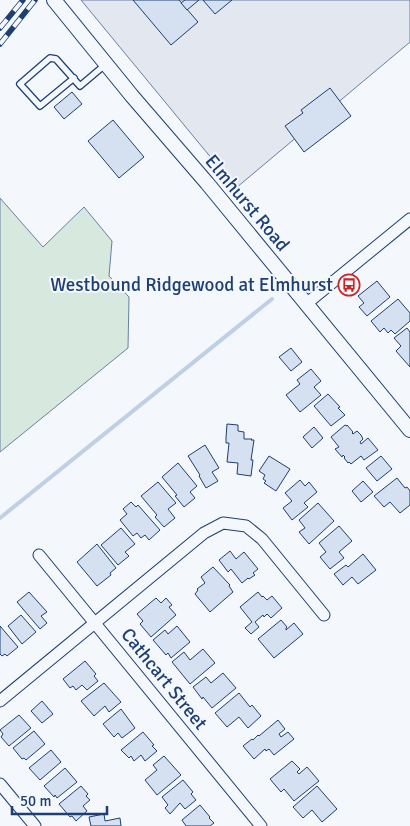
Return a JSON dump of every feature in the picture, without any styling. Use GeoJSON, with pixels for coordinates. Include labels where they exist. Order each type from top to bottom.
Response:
{"type":"FeatureCollection","features":[{"type":"Feature","properties":{"kind":"street","name":"Elmhurst Road"},"geometry":{"type":"LineString","coordinates":[[54,0],[410,430]]}},
{"type":"Feature","properties":{"kind":"street"},"geometry":{"type":"LineString","coordinates":[[306,304],[410,219]]}},
{"type":"Feature","properties":{"kind":"street"},"geometry":{"type":"LineString","coordinates":[[0,701],[204,533],[223,523],[246,526],[262,539],[324,615]]}},
{"type":"Feature","properties":{"kind":"street","name":"Cathcart Street"},"geometry":{"type":"LineString","coordinates":[[39,555],[261,826]]}},
{"type":"Feature","properties":{"kind":"street"},"geometry":{"type":"LineString","coordinates":[[0,784],[35,826]]}},
{"type":"Feature","properties":{"kind":"lane"},"geometry":{"type":"LineString","coordinates":[[74,78],[40,106],[20,84],[50,58],[56,59],[74,78],[80,86],[106,64]]}},
{"type":"Feature","properties":{"kind":"shaded area"},"geometry":{"type":"Polygon","coordinates":[[[81,0],[410,0],[410,42],[236,188],[81,0]]]}},
{"type":"Feature","properties":{"kind":"shaded area"},"geometry":{"type":"Polygon","coordinates":[[[0,198],[43,247],[84,207],[112,241],[109,276],[129,297],[128,348],[0,452],[0,198]]]}},
{"type":"Feature","properties":{"kind":"building"},"geometry":{"type":"Polygon","coordinates":[[[133,0],[179,0],[198,22],[171,45],[133,0]]]}},
{"type":"Feature","properties":{"kind":"building"},"geometry":{"type":"Polygon","coordinates":[[[185,0],[199,0],[187,10],[181,3],[185,0]]]}},
{"type":"Feature","properties":{"kind":"building"},"geometry":{"type":"Polygon","coordinates":[[[203,0],[232,0],[215,14],[203,0]]]}},
{"type":"Feature","properties":{"kind":"building"},"geometry":{"type":"Polygon","coordinates":[[[330,88],[351,116],[304,152],[285,126],[303,113],[301,110],[330,88]]]}},
{"type":"Feature","properties":{"kind":"building"},"geometry":{"type":"Polygon","coordinates":[[[72,92],[82,104],[64,119],[54,107],[72,92]]]}},
{"type":"Feature","properties":{"kind":"building"},"geometry":{"type":"Polygon","coordinates":[[[113,120],[144,157],[119,178],[88,141],[113,120]]]}},
{"type":"Feature","properties":{"kind":"building"},"geometry":{"type":"Polygon","coordinates":[[[377,281],[390,297],[367,316],[359,307],[364,303],[358,296],[377,281]]]}},
{"type":"Feature","properties":{"kind":"building"},"geometry":{"type":"Polygon","coordinates":[[[398,299],[410,313],[410,321],[395,334],[391,330],[388,333],[384,328],[380,332],[371,321],[398,299]]]}},
{"type":"Feature","properties":{"kind":"building"},"geometry":{"type":"Polygon","coordinates":[[[407,328],[410,332],[410,367],[396,351],[401,346],[394,338],[407,328]]]}},
{"type":"Feature","properties":{"kind":"building"},"geometry":{"type":"Polygon","coordinates":[[[291,348],[302,362],[291,371],[279,357],[291,348]]]}},
{"type":"Feature","properties":{"kind":"building"},"geometry":{"type":"Polygon","coordinates":[[[311,369],[321,381],[314,387],[321,395],[300,412],[286,395],[300,384],[297,380],[311,369]]]}},
{"type":"Feature","properties":{"kind":"building"},"geometry":{"type":"Polygon","coordinates":[[[328,394],[345,415],[331,426],[314,406],[328,394]]]}},
{"type":"Feature","properties":{"kind":"building"},"geometry":{"type":"Polygon","coordinates":[[[227,424],[238,425],[238,431],[244,432],[244,439],[254,440],[251,476],[237,474],[238,463],[227,462],[229,443],[226,443],[227,424]]]}},
{"type":"Feature","properties":{"kind":"building"},"geometry":{"type":"Polygon","coordinates":[[[345,425],[353,434],[357,431],[361,435],[363,439],[360,442],[361,444],[368,438],[378,450],[364,460],[361,456],[351,464],[348,463],[345,457],[343,455],[342,457],[335,449],[339,447],[331,437],[345,425]]]}},
{"type":"Feature","properties":{"kind":"building"},"geometry":{"type":"Polygon","coordinates":[[[314,427],[323,438],[312,448],[303,437],[314,427]]]}},
{"type":"Feature","properties":{"kind":"building"},"geometry":{"type":"Polygon","coordinates":[[[205,445],[219,468],[212,472],[218,481],[206,488],[188,456],[205,445]]]}},
{"type":"Feature","properties":{"kind":"building"},"geometry":{"type":"Polygon","coordinates":[[[269,456],[290,469],[276,491],[264,483],[266,481],[263,479],[265,475],[259,471],[269,456]]]}},
{"type":"Feature","properties":{"kind":"building"},"geometry":{"type":"Polygon","coordinates":[[[381,456],[392,469],[377,481],[366,468],[381,456]]]}},
{"type":"Feature","properties":{"kind":"building"},"geometry":{"type":"Polygon","coordinates":[[[178,463],[197,486],[190,492],[195,498],[184,507],[162,477],[178,463]]]}},
{"type":"Feature","properties":{"kind":"building"},"geometry":{"type":"Polygon","coordinates":[[[397,478],[410,491],[410,505],[400,513],[390,502],[384,507],[374,496],[397,478]]]}},
{"type":"Feature","properties":{"kind":"building"},"geometry":{"type":"Polygon","coordinates":[[[300,480],[305,486],[309,482],[317,492],[304,503],[308,507],[292,520],[283,508],[292,501],[285,493],[300,480]]]}},
{"type":"Feature","properties":{"kind":"building"},"geometry":{"type":"Polygon","coordinates":[[[363,481],[373,492],[361,502],[352,491],[363,481]]]}},
{"type":"Feature","properties":{"kind":"building"},"geometry":{"type":"Polygon","coordinates":[[[158,482],[176,503],[168,509],[175,518],[164,527],[155,517],[157,515],[141,496],[158,482]]]}},
{"type":"Feature","properties":{"kind":"building"},"geometry":{"type":"Polygon","coordinates":[[[131,502],[136,507],[138,505],[160,530],[149,540],[145,535],[141,538],[137,533],[133,536],[120,520],[127,514],[123,509],[131,502]]]}},
{"type":"Feature","properties":{"kind":"building"},"geometry":{"type":"Polygon","coordinates":[[[318,503],[334,521],[309,544],[299,532],[305,528],[299,520],[318,503]]]}},
{"type":"Feature","properties":{"kind":"building"},"geometry":{"type":"Polygon","coordinates":[[[339,526],[352,541],[339,552],[344,558],[330,569],[320,557],[326,552],[319,543],[339,526]]]}},
{"type":"Feature","properties":{"kind":"building"},"geometry":{"type":"Polygon","coordinates":[[[121,528],[135,544],[125,552],[129,556],[118,565],[101,545],[121,528]]]}},
{"type":"Feature","properties":{"kind":"building"},"geometry":{"type":"Polygon","coordinates":[[[97,544],[116,568],[110,573],[111,575],[97,586],[77,562],[97,544]]]}},
{"type":"Feature","properties":{"kind":"building"},"geometry":{"type":"Polygon","coordinates":[[[230,551],[236,559],[244,552],[258,569],[253,573],[255,575],[242,583],[231,569],[228,572],[219,560],[230,551]]]}},
{"type":"Feature","properties":{"kind":"building"},"geometry":{"type":"Polygon","coordinates":[[[363,554],[376,570],[358,584],[352,577],[343,585],[334,574],[346,565],[348,567],[363,554]]]}},
{"type":"Feature","properties":{"kind":"building"},"geometry":{"type":"Polygon","coordinates":[[[213,567],[230,585],[233,592],[210,612],[195,594],[197,589],[205,583],[201,577],[213,567]]]}},
{"type":"Feature","properties":{"kind":"building"},"geometry":{"type":"Polygon","coordinates":[[[29,592],[47,612],[41,616],[47,623],[40,629],[17,602],[29,592]]]}},
{"type":"Feature","properties":{"kind":"building"},"geometry":{"type":"Polygon","coordinates":[[[258,592],[267,600],[272,596],[282,608],[271,618],[267,614],[264,617],[263,615],[255,622],[259,627],[251,634],[245,628],[252,622],[240,607],[258,592]]]}},
{"type":"Feature","properties":{"kind":"building"},"geometry":{"type":"Polygon","coordinates":[[[156,598],[161,603],[166,598],[172,605],[169,607],[176,615],[151,637],[140,624],[143,621],[137,614],[156,598]]]}},
{"type":"Feature","properties":{"kind":"building"},"geometry":{"type":"Polygon","coordinates":[[[21,615],[36,632],[22,644],[8,626],[21,615]]]}},
{"type":"Feature","properties":{"kind":"building"},"geometry":{"type":"Polygon","coordinates":[[[281,620],[287,627],[286,630],[294,623],[303,634],[274,658],[258,639],[281,620]]]}},
{"type":"Feature","properties":{"kind":"building"},"geometry":{"type":"Polygon","coordinates":[[[0,626],[18,647],[7,656],[0,654],[0,626]]]}},
{"type":"Feature","properties":{"kind":"building"},"geometry":{"type":"Polygon","coordinates":[[[177,626],[190,642],[171,658],[153,640],[165,630],[168,634],[177,626]]]}},
{"type":"Feature","properties":{"kind":"building"},"geometry":{"type":"Polygon","coordinates":[[[203,649],[215,663],[190,684],[172,662],[184,652],[190,660],[203,649]]]}},
{"type":"Feature","properties":{"kind":"building"},"geometry":{"type":"Polygon","coordinates":[[[85,661],[96,674],[94,676],[98,681],[87,690],[82,685],[76,690],[73,686],[70,688],[63,679],[85,661]]]}},
{"type":"Feature","properties":{"kind":"building"},"geometry":{"type":"Polygon","coordinates":[[[223,673],[236,688],[212,708],[193,687],[206,677],[211,683],[223,673]]]}},
{"type":"Feature","properties":{"kind":"building"},"geometry":{"type":"Polygon","coordinates":[[[104,683],[121,702],[109,712],[105,706],[94,716],[81,701],[104,683]]]}},
{"type":"Feature","properties":{"kind":"building"},"geometry":{"type":"Polygon","coordinates":[[[239,693],[250,707],[252,705],[261,716],[248,728],[239,717],[227,727],[215,713],[239,693]]]}},
{"type":"Feature","properties":{"kind":"building"},"geometry":{"type":"Polygon","coordinates":[[[42,701],[53,714],[42,723],[31,711],[42,701]]]}},
{"type":"Feature","properties":{"kind":"building"},"geometry":{"type":"Polygon","coordinates":[[[121,709],[135,728],[122,738],[118,733],[114,737],[103,724],[121,709]]]}},
{"type":"Feature","properties":{"kind":"building"},"geometry":{"type":"Polygon","coordinates":[[[19,715],[31,728],[9,746],[1,737],[3,734],[0,730],[19,715]]]}},
{"type":"Feature","properties":{"kind":"building"},"geometry":{"type":"Polygon","coordinates":[[[278,720],[285,729],[279,734],[281,737],[288,732],[294,739],[274,755],[269,749],[266,751],[265,749],[254,759],[243,746],[259,736],[278,720]]]}},
{"type":"Feature","properties":{"kind":"building"},"geometry":{"type":"Polygon","coordinates":[[[34,731],[45,744],[26,760],[22,759],[13,748],[34,731]]]}},
{"type":"Feature","properties":{"kind":"building"},"geometry":{"type":"Polygon","coordinates":[[[143,732],[157,751],[145,761],[141,755],[134,761],[131,756],[129,758],[121,750],[143,732]]]}},
{"type":"Feature","properties":{"kind":"building"},"geometry":{"type":"Polygon","coordinates":[[[51,750],[61,762],[40,780],[29,768],[51,750]]]}},
{"type":"Feature","properties":{"kind":"building"},"geometry":{"type":"Polygon","coordinates":[[[164,756],[181,775],[157,795],[145,780],[157,770],[153,765],[164,756]]]}},
{"type":"Feature","properties":{"kind":"building"},"geometry":{"type":"Polygon","coordinates":[[[292,761],[300,769],[297,772],[299,774],[307,767],[319,781],[294,801],[284,789],[281,792],[270,779],[292,761]]]}},
{"type":"Feature","properties":{"kind":"building"},"geometry":{"type":"Polygon","coordinates":[[[65,768],[77,782],[57,798],[44,786],[65,768]]]}},
{"type":"Feature","properties":{"kind":"building"},"geometry":{"type":"Polygon","coordinates":[[[183,780],[193,792],[191,794],[196,800],[185,809],[180,803],[170,814],[165,808],[168,805],[162,797],[183,780]]]}},
{"type":"Feature","properties":{"kind":"building"},"geometry":{"type":"Polygon","coordinates":[[[81,786],[88,794],[86,796],[90,800],[83,806],[87,811],[76,821],[59,804],[81,786]]]}},
{"type":"Feature","properties":{"kind":"building"},"geometry":{"type":"Polygon","coordinates":[[[317,786],[337,809],[322,822],[312,810],[303,818],[293,807],[317,786]]]}},
{"type":"Feature","properties":{"kind":"building"},"geometry":{"type":"Polygon","coordinates":[[[200,805],[214,823],[210,826],[186,826],[182,820],[200,805]]]}},
{"type":"Feature","properties":{"kind":"building"},"geometry":{"type":"Polygon","coordinates":[[[104,814],[105,821],[120,818],[121,826],[91,826],[89,817],[104,814]]]}},
{"type":"Feature","properties":{"kind":"waterway"},"geometry":{"type":"LineString","coordinates":[[0,518],[272,299]]}},
{"type":"Feature","properties":{"kind":"railway"},"geometry":{"type":"LineString","coordinates":[[0,28],[23,0]]}},
{"type":"Feature","properties":{"kind":"railway"},"geometry":{"type":"LineString","coordinates":[[0,44],[35,0]]}},
{"type":"Feature","properties":{"kind":"place","name":"Westbound Ridgewood at Elmhurst"},"geometry":{"type":"Point","coordinates":[349,285]}}]}
